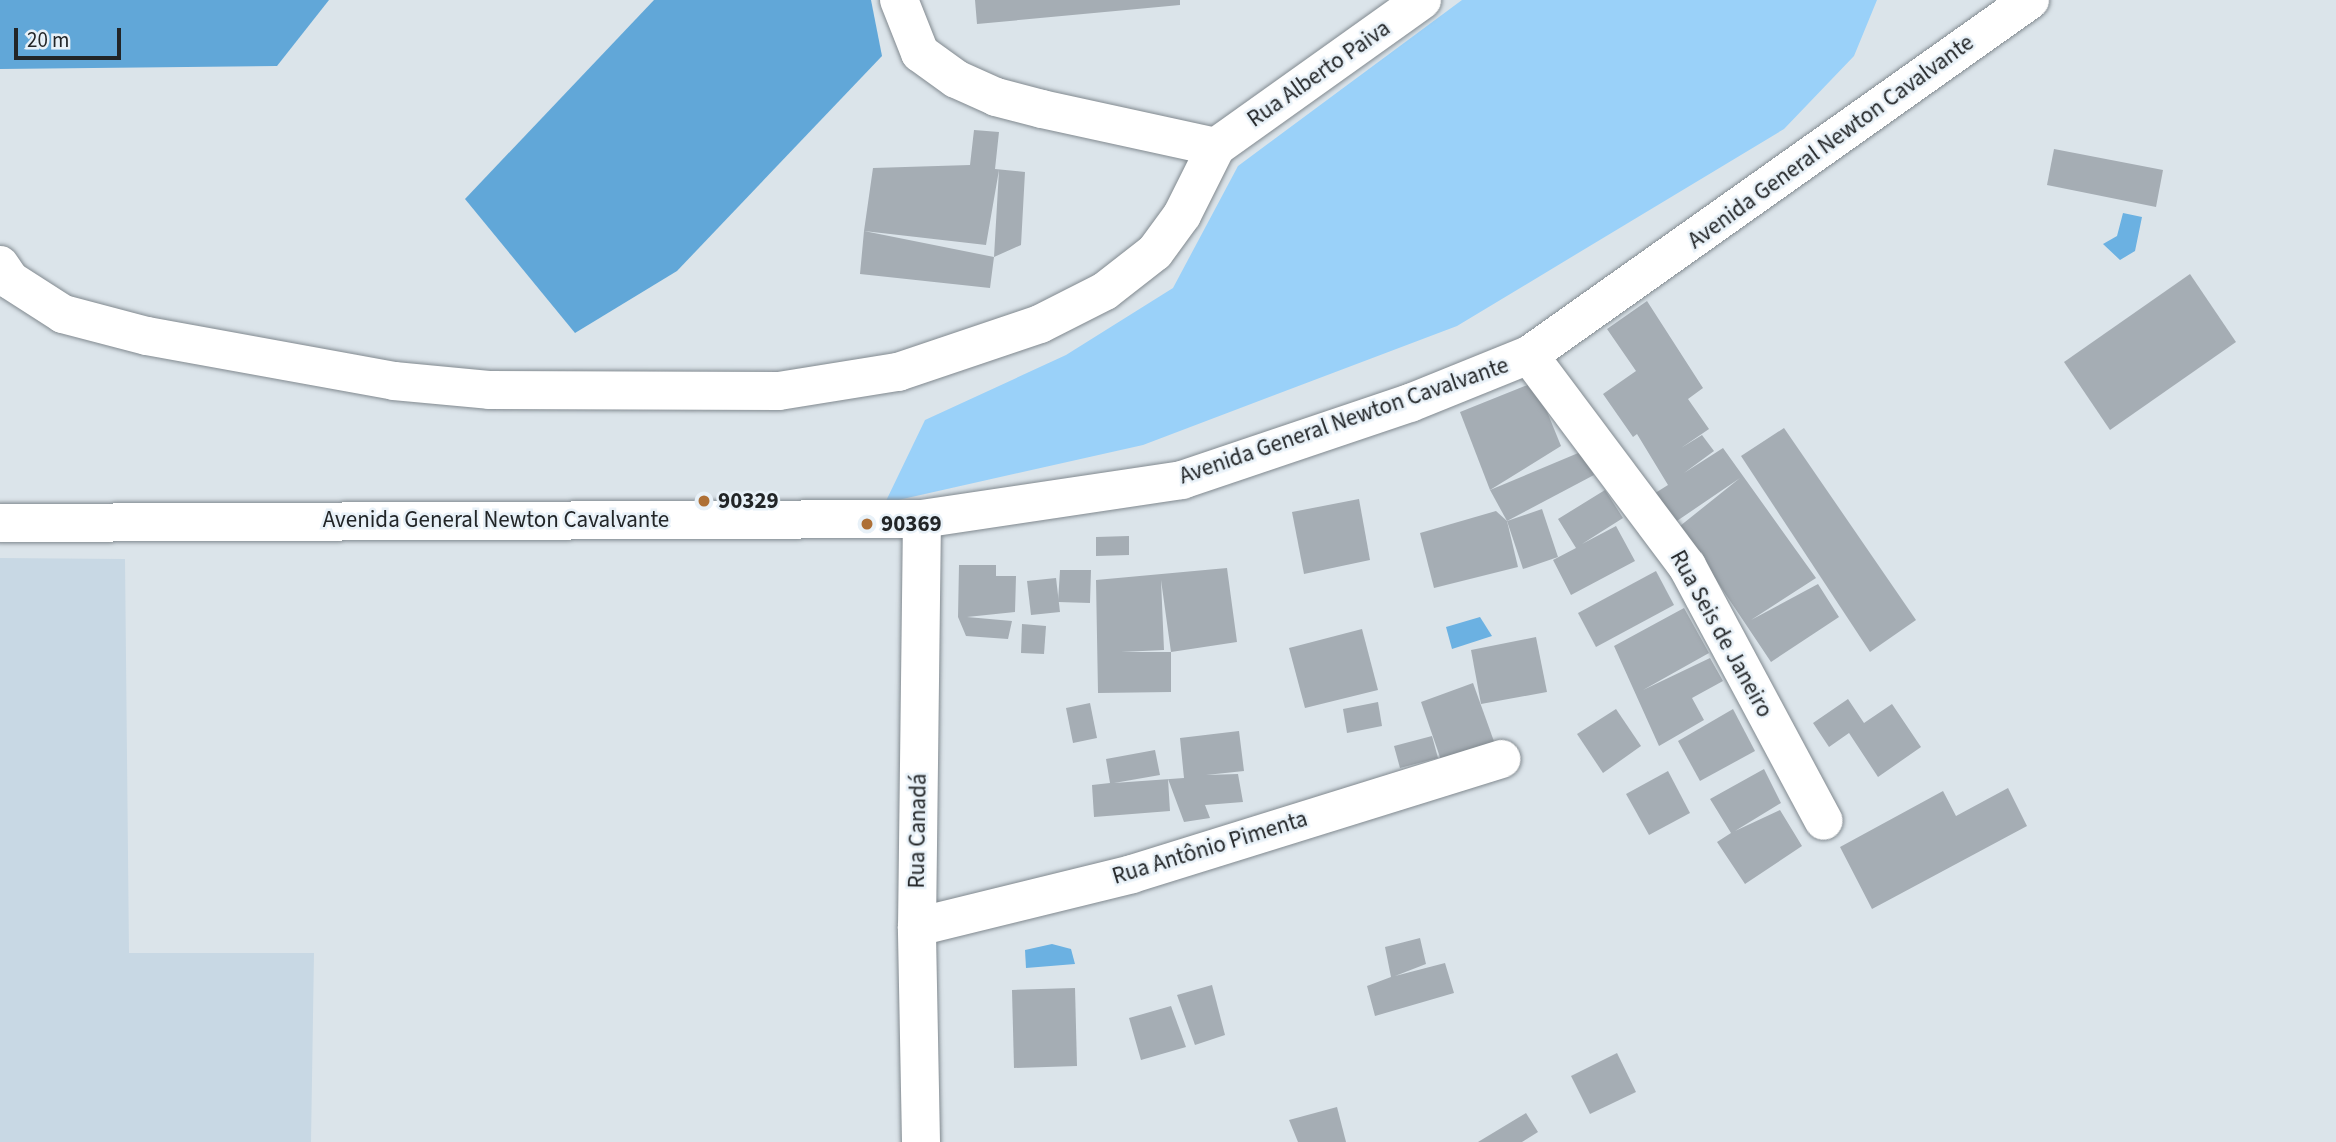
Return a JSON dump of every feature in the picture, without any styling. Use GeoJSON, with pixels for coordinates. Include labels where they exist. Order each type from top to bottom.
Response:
{"type":"FeatureCollection","features":[{"type":"Feature","properties":{"kind":"street"},"geometry":{"type":"LineString","coordinates":[[0,265],[10,280],[63,314],[147,336],[394,381],[489,390],[552,387],[779,391],[898,372],[1040,324],[1105,291],[1155,252],[1182,215],[1216,147],[996,97],[956,79],[920,53],[900,0]]}},
{"type":"Feature","properties":{"kind":"street","name":"Rua Alberto Paiva"},"geometry":{"type":"LineString","coordinates":[[1216,147],[1422,0]]}},
{"type":"Feature","properties":{"kind":"street","name":"Avenida General Newton Cavalvante"},"geometry":{"type":"LineString","coordinates":[[0,523],[922,520],[1182,480],[1396,407],[1529,355],[2008,6]]}},
{"type":"Feature","properties":{"kind":"street","name":"Rua Seis de Janeiro"},"geometry":{"type":"LineString","coordinates":[[1529,355],[1687,566],[1824,821]]}},
{"type":"Feature","properties":{"kind":"street","name":"Rua Canadá"},"geometry":{"type":"LineString","coordinates":[[921,1142],[917,927],[922,520]]}},
{"type":"Feature","properties":{"kind":"street","name":"Rua Antônio Pimenta"},"geometry":{"type":"LineString","coordinates":[[917,927],[1132,873],[1501,759]]}},
{"type":"Feature","properties":{"kind":"shaded area"},"geometry":{"type":"Polygon","coordinates":[[[0,0],[329,0],[277,66],[0,69],[0,0]]]}},
{"type":"Feature","properties":{"kind":"shaded area"},"geometry":{"type":"Polygon","coordinates":[[[654,0],[871,0],[882,56],[677,271],[575,333],[465,199],[654,0]]]}},
{"type":"Feature","properties":{"kind":"shaded area"},"geometry":{"type":"Polygon","coordinates":[[[1462,0],[1877,0],[1854,56],[1784,129],[1457,326],[1143,445],[885,503],[925,420],[1066,355],[1173,288],[1238,166],[1462,0]]]}},
{"type":"Feature","properties":{"kind":"shaded area"},"geometry":{"type":"Polygon","coordinates":[[[2123,213],[2142,217],[2135,251],[2120,260],[2103,244],[2117,236],[2123,213]]]}},
{"type":"Feature","properties":{"kind":"shaded area"},"geometry":{"type":"Polygon","coordinates":[[[0,558],[125,559],[129,953],[314,953],[311,1142],[0,1142],[0,558]]]}},
{"type":"Feature","properties":{"kind":"shaded area"},"geometry":{"type":"Polygon","coordinates":[[[1480,617],[1492,636],[1452,649],[1446,627],[1480,617]]]}},
{"type":"Feature","properties":{"kind":"shaded area"},"geometry":{"type":"Polygon","coordinates":[[[1052,944],[1071,949],[1075,964],[1026,968],[1025,950],[1052,944]]]}},
{"type":"Feature","properties":{"kind":"building"},"geometry":{"type":"Polygon","coordinates":[[[975,0],[1180,0],[1180,5],[977,24],[975,0]]]}},
{"type":"Feature","properties":{"kind":"building"},"geometry":{"type":"Polygon","coordinates":[[[974,130],[999,132],[995,169],[1025,172],[1021,245],[994,257],[999,170],[986,245],[864,231],[873,168],[970,165],[974,130]]]}},
{"type":"Feature","properties":{"kind":"building"},"geometry":{"type":"Polygon","coordinates":[[[2054,149],[2163,170],[2156,207],[2047,185],[2054,149]]]}},
{"type":"Feature","properties":{"kind":"building"},"geometry":{"type":"Polygon","coordinates":[[[864,231],[994,257],[990,288],[860,274],[864,231]]]}},
{"type":"Feature","properties":{"kind":"building"},"geometry":{"type":"Polygon","coordinates":[[[2190,274],[2236,342],[2110,430],[2064,362],[2190,274]]]}},
{"type":"Feature","properties":{"kind":"building"},"geometry":{"type":"Polygon","coordinates":[[[1647,301],[1703,388],[1688,399],[1709,429],[1681,448],[1702,435],[1714,451],[1684,473],[1723,448],[1816,578],[1751,620],[1818,584],[1839,617],[1771,662],[1680,526],[1740,478],[1671,525],[1652,495],[1668,485],[1637,434],[1633,437],[1603,394],[1636,371],[1607,329],[1647,301]]]}},
{"type":"Feature","properties":{"kind":"building"},"geometry":{"type":"Polygon","coordinates":[[[1535,382],[1561,446],[1490,490],[1460,412],[1535,382]]]}},
{"type":"Feature","properties":{"kind":"building"},"geometry":{"type":"Polygon","coordinates":[[[1784,428],[1916,620],[1870,652],[1741,456],[1784,428]]]}},
{"type":"Feature","properties":{"kind":"building"},"geometry":{"type":"Polygon","coordinates":[[[1583,451],[1594,475],[1507,521],[1490,490],[1583,451]]]}},
{"type":"Feature","properties":{"kind":"building"},"geometry":{"type":"Polygon","coordinates":[[[1605,490],[1623,518],[1582,544],[1616,526],[1635,561],[1571,595],[1553,560],[1576,548],[1558,519],[1605,490]]]}},
{"type":"Feature","properties":{"kind":"building"},"geometry":{"type":"Polygon","coordinates":[[[1359,499],[1370,560],[1304,574],[1292,512],[1359,499]]]}},
{"type":"Feature","properties":{"kind":"building"},"geometry":{"type":"Polygon","coordinates":[[[1542,509],[1558,557],[1523,569],[1507,521],[1542,509]]]}},
{"type":"Feature","properties":{"kind":"building"},"geometry":{"type":"Polygon","coordinates":[[[1496,511],[1507,521],[1518,567],[1434,588],[1420,533],[1496,511]]]}},
{"type":"Feature","properties":{"kind":"building"},"geometry":{"type":"Polygon","coordinates":[[[1129,536],[1129,555],[1096,556],[1096,537],[1129,536]]]}},
{"type":"Feature","properties":{"kind":"building"},"geometry":{"type":"Polygon","coordinates":[[[959,565],[996,565],[996,576],[1016,576],[1015,612],[967,617],[1012,621],[1008,639],[966,636],[958,617],[959,565]]]}},
{"type":"Feature","properties":{"kind":"building"},"geometry":{"type":"Polygon","coordinates":[[[1227,568],[1237,642],[1171,652],[1171,692],[1098,693],[1096,580],[1227,568]],[[1161,580],[1164,650],[1121,652],[1171,652],[1161,580]]]}},
{"type":"Feature","properties":{"kind":"building"},"geometry":{"type":"Polygon","coordinates":[[[1060,570],[1091,570],[1090,603],[1058,602],[1060,570]]]}},
{"type":"Feature","properties":{"kind":"building"},"geometry":{"type":"Polygon","coordinates":[[[1656,571],[1674,605],[1596,647],[1578,613],[1656,571]]]}},
{"type":"Feature","properties":{"kind":"building"},"geometry":{"type":"Polygon","coordinates":[[[1056,578],[1060,612],[1031,615],[1027,581],[1056,578]]]}},
{"type":"Feature","properties":{"kind":"building"},"geometry":{"type":"Polygon","coordinates":[[[1684,608],[1709,653],[1643,690],[1710,658],[1723,681],[1692,698],[1704,720],[1659,746],[1614,646],[1684,608]]]}},
{"type":"Feature","properties":{"kind":"building"},"geometry":{"type":"Polygon","coordinates":[[[1022,624],[1046,626],[1044,654],[1021,653],[1022,624]]]}},
{"type":"Feature","properties":{"kind":"building"},"geometry":{"type":"Polygon","coordinates":[[[1362,629],[1378,690],[1305,708],[1289,648],[1362,629]]]}},
{"type":"Feature","properties":{"kind":"building"},"geometry":{"type":"Polygon","coordinates":[[[1536,637],[1547,692],[1481,704],[1471,650],[1536,637]]]}},
{"type":"Feature","properties":{"kind":"building"},"geometry":{"type":"Polygon","coordinates":[[[1473,683],[1496,747],[1443,766],[1421,702],[1473,683]]]}},
{"type":"Feature","properties":{"kind":"building"},"geometry":{"type":"Polygon","coordinates":[[[1848,699],[1864,723],[1892,704],[1921,747],[1878,777],[1849,733],[1829,747],[1813,723],[1848,699]]]}},
{"type":"Feature","properties":{"kind":"building"},"geometry":{"type":"Polygon","coordinates":[[[1378,702],[1382,726],[1347,733],[1343,709],[1378,702]]]}},
{"type":"Feature","properties":{"kind":"building"},"geometry":{"type":"Polygon","coordinates":[[[1090,703],[1097,738],[1073,743],[1066,708],[1090,703]]]}},
{"type":"Feature","properties":{"kind":"building"},"geometry":{"type":"Polygon","coordinates":[[[1616,709],[1641,746],[1603,773],[1577,734],[1616,709]]]}},
{"type":"Feature","properties":{"kind":"building"},"geometry":{"type":"Polygon","coordinates":[[[1733,709],[1755,751],[1700,781],[1678,741],[1733,709]]]}},
{"type":"Feature","properties":{"kind":"building"},"geometry":{"type":"Polygon","coordinates":[[[1239,731],[1244,771],[1206,775],[1238,774],[1243,802],[1205,805],[1210,818],[1184,822],[1168,779],[1184,778],[1180,738],[1239,731]]]}},
{"type":"Feature","properties":{"kind":"building"},"geometry":{"type":"Polygon","coordinates":[[[1432,736],[1438,758],[1400,768],[1394,746],[1432,736]]]}},
{"type":"Feature","properties":{"kind":"building"},"geometry":{"type":"Polygon","coordinates":[[[1155,750],[1160,775],[1114,783],[1168,779],[1170,811],[1094,817],[1092,785],[1110,783],[1106,759],[1155,750]]]}},
{"type":"Feature","properties":{"kind":"building"},"geometry":{"type":"Polygon","coordinates":[[[1764,769],[1781,803],[1735,831],[1780,810],[1802,846],[1745,884],[1717,842],[1731,833],[1710,799],[1764,769]]]}},
{"type":"Feature","properties":{"kind":"building"},"geometry":{"type":"Polygon","coordinates":[[[1668,771],[1690,813],[1649,835],[1626,794],[1668,771]]]}},
{"type":"Feature","properties":{"kind":"building"},"geometry":{"type":"Polygon","coordinates":[[[2008,788],[2027,826],[1872,909],[1840,847],[1943,791],[1956,816],[2008,788]]]}},
{"type":"Feature","properties":{"kind":"building"},"geometry":{"type":"Polygon","coordinates":[[[1420,938],[1426,964],[1395,976],[1445,963],[1454,993],[1375,1016],[1367,986],[1391,977],[1385,947],[1420,938]]]}},
{"type":"Feature","properties":{"kind":"building"},"geometry":{"type":"Polygon","coordinates":[[[1212,985],[1225,1035],[1195,1045],[1177,995],[1212,985]]]}},
{"type":"Feature","properties":{"kind":"building"},"geometry":{"type":"Polygon","coordinates":[[[1075,988],[1077,1066],[1014,1068],[1012,990],[1075,988]]]}},
{"type":"Feature","properties":{"kind":"building"},"geometry":{"type":"Polygon","coordinates":[[[1171,1006],[1186,1047],[1141,1060],[1129,1018],[1171,1006]]]}},
{"type":"Feature","properties":{"kind":"building"},"geometry":{"type":"Polygon","coordinates":[[[1617,1053],[1636,1092],[1590,1114],[1571,1076],[1617,1053]]]}},
{"type":"Feature","properties":{"kind":"building"},"geometry":{"type":"Polygon","coordinates":[[[1337,1107],[1346,1142],[1298,1142],[1289,1120],[1337,1107]]]}},
{"type":"Feature","properties":{"kind":"building"},"geometry":{"type":"Polygon","coordinates":[[[1526,1113],[1538,1132],[1522,1142],[1478,1142],[1526,1113]]]}},
{"type":"Feature","properties":{"kind":"place","name":"90329"},"geometry":{"type":"Point","coordinates":[704,501]}},
{"type":"Feature","properties":{"kind":"place","name":"90369"},"geometry":{"type":"Point","coordinates":[867,524]}}]}
